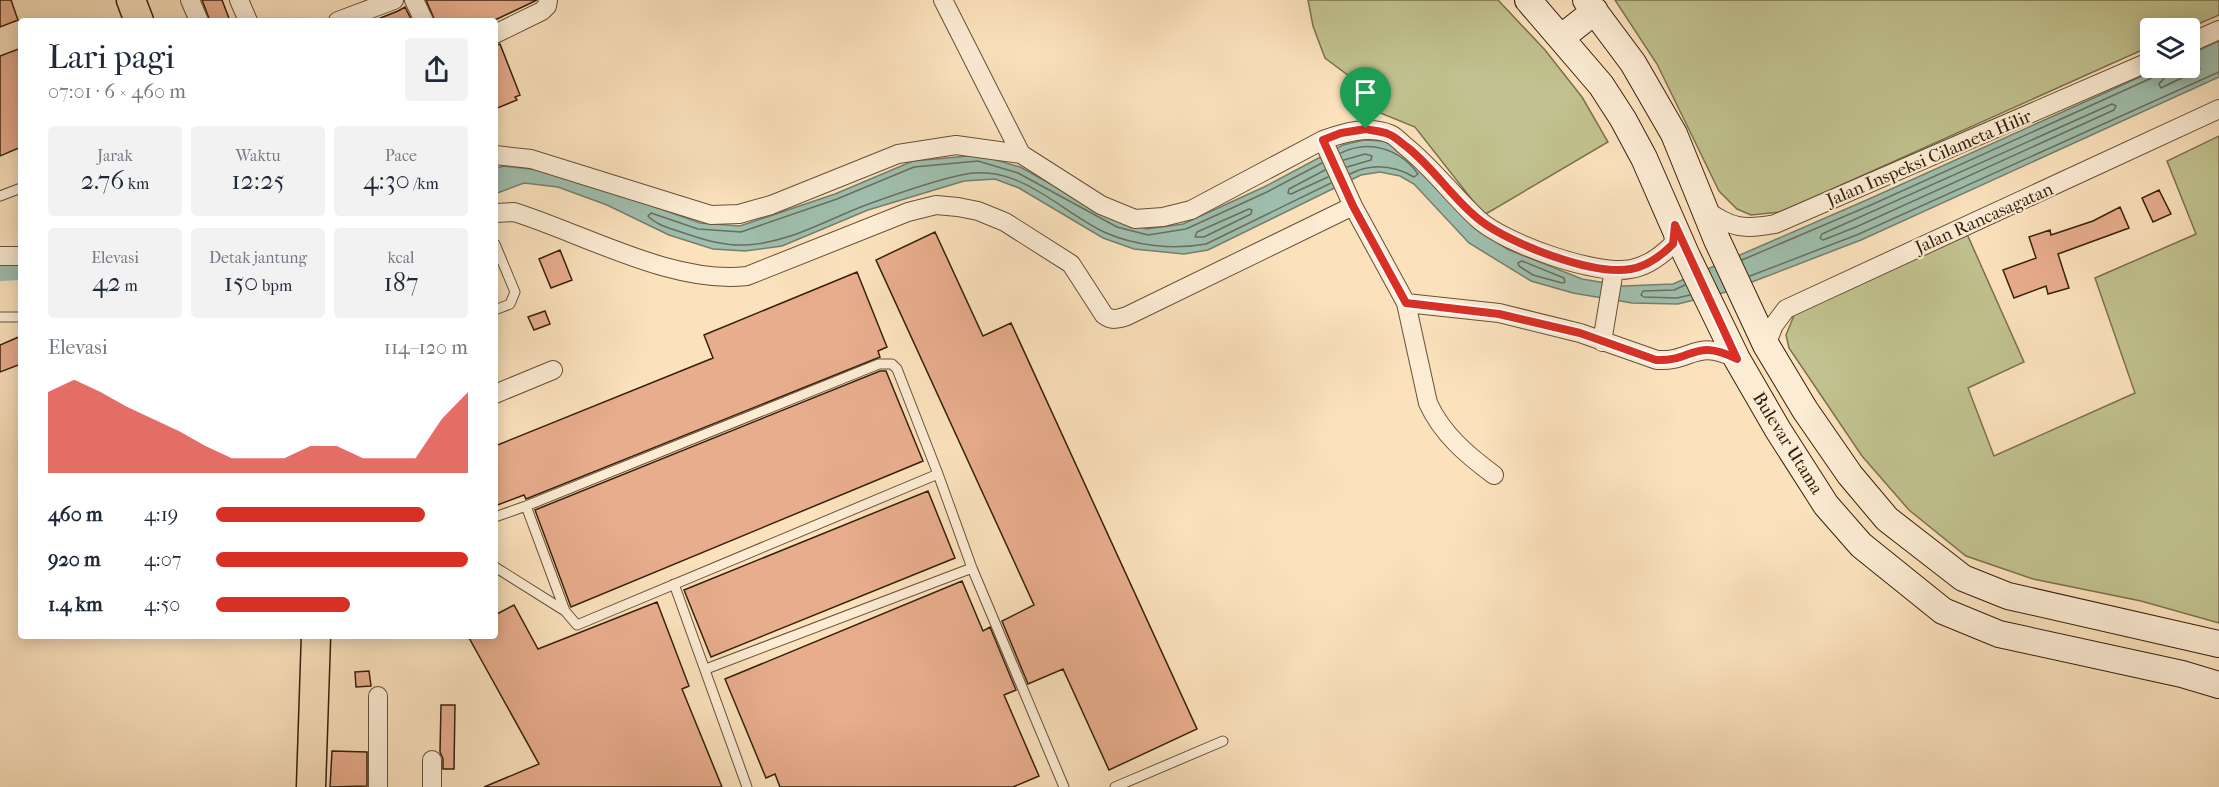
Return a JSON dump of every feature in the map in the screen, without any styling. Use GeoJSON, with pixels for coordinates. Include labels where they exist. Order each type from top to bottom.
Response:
{"type":"FeatureCollection","features":[{"type":"Feature","properties":{"kind":"main road"},"geometry":{"type":"LineString","coordinates":[[131,0],[138,18]]}},
{"type":"Feature","properties":{"kind":"main road","name":"Bulevar Utama"},"geometry":{"type":"LineString","coordinates":[[1528,0],[1562,37],[1600,85],[1623,119],[1644,158],[1686,254],[1737,359],[1778,430],[1826,505],[1861,545],[1943,610],[2000,634],[2182,675],[2219,686]]}},
{"type":"Feature","properties":{"kind":"main road"},"geometry":{"type":"LineString","coordinates":[[1562,37],[1591,5]]}},
{"type":"Feature","properties":{"kind":"main road","name":"Bulevar Utama"},"geometry":{"type":"LineString","coordinates":[[1591,5],[1633,63],[1670,126],[1717,240],[1766,345],[1805,410],[1850,475],[1887,519],[1963,578],[2008,596],[2208,640]]}},
{"type":"Feature","properties":{"kind":"main road"},"geometry":{"type":"LineString","coordinates":[[1861,545],[1887,519]]}},
{"type":"Feature","properties":{"kind":"main road"},"geometry":{"type":"LineString","coordinates":[[311,787],[316,639]]}},
{"type":"Feature","properties":{"kind":"main road"},"geometry":{"type":"LineString","coordinates":[[2182,675],[2208,640]]}},
{"type":"Feature","properties":{"kind":"street"},"geometry":{"type":"LineString","coordinates":[[190,0],[198,18]]}},
{"type":"Feature","properties":{"kind":"street"},"geometry":{"type":"LineString","coordinates":[[239,0],[247,18]]}},
{"type":"Feature","properties":{"kind":"street"},"geometry":{"type":"LineString","coordinates":[[346,18],[394,0]]}},
{"type":"Feature","properties":{"kind":"street"},"geometry":{"type":"LineString","coordinates":[[414,0],[423,18]]}},
{"type":"Feature","properties":{"kind":"street"},"geometry":{"type":"LineString","coordinates":[[498,33],[542,11],[548,6],[548,0]]}},
{"type":"Feature","properties":{"kind":"street"},"geometry":{"type":"LineString","coordinates":[[943,0],[1021,154]]}},
{"type":"Feature","properties":{"kind":"street"},"geometry":{"type":"LineString","coordinates":[[2200,39],[2219,30]]}},
{"type":"Feature","properties":{"kind":"street","name":"Jalan Inspeksi Cilameta Hilir"},"geometry":{"type":"LineString","coordinates":[[1706,210],[1724,223],[1750,229],[1775,224],[2140,66]]}},
{"type":"Feature","properties":{"kind":"street","name":"Jalan Rancasagatan"},"geometry":{"type":"LineString","coordinates":[[1766,345],[1774,325],[1786,309],[2219,109]]}},
{"type":"Feature","properties":{"kind":"street"},"geometry":{"type":"LineString","coordinates":[[498,155],[531,159],[711,215],[739,214],[771,205],[898,154],[956,145],[1021,154],[1101,205],[1135,219],[1163,217],[1191,210],[1325,145],[1341,133],[1366,129],[1390,134],[1422,159],[1479,220],[1504,237],[1534,250],[1613,275],[1660,257],[1673,244],[1675,225]]}},
{"type":"Feature","properties":{"kind":"street"},"geometry":{"type":"LineString","coordinates":[[1325,145],[1353,206],[1415,305],[1432,411],[1462,452],[1494,475]]}},
{"type":"Feature","properties":{"kind":"street"},"geometry":{"type":"LineString","coordinates":[[498,213],[514,212],[640,259],[727,278],[747,276],[908,212],[936,205],[958,207],[978,211],[1005,222],[1071,264],[1104,315],[1109,319],[1115,319],[1127,316],[1353,206]]}},
{"type":"Feature","properties":{"kind":"street"},"geometry":{"type":"LineString","coordinates":[[0,256],[18,256]]}},
{"type":"Feature","properties":{"kind":"street"},"geometry":{"type":"LineString","coordinates":[[1602,342],[1613,275]]}},
{"type":"Feature","properties":{"kind":"street"},"geometry":{"type":"LineString","coordinates":[[1415,305],[1499,314],[1580,333],[1656,360],[1669,361],[1701,349],[1724,352],[1737,359]]}},
{"type":"Feature","properties":{"kind":"street"},"geometry":{"type":"LineString","coordinates":[[498,393],[554,370]]}},
{"type":"Feature","properties":{"kind":"street"},"geometry":{"type":"LineString","coordinates":[[378,696],[378,787]]}},
{"type":"Feature","properties":{"kind":"street"},"geometry":{"type":"LineString","coordinates":[[432,760],[432,787]]}},
{"type":"Feature","properties":{"kind":"lane"},"geometry":{"type":"LineString","coordinates":[[0,196],[18,189]]}},
{"type":"Feature","properties":{"kind":"lane"},"geometry":{"type":"LineString","coordinates":[[498,251],[515,292],[510,304],[498,309]]}},
{"type":"Feature","properties":{"kind":"lane"},"geometry":{"type":"LineString","coordinates":[[0,317],[18,317]]}},
{"type":"Feature","properties":{"kind":"lane"},"geometry":{"type":"LineString","coordinates":[[498,516],[879,364],[892,364],[897,369],[972,568],[1064,787]]}},
{"type":"Feature","properties":{"kind":"lane"},"geometry":{"type":"LineString","coordinates":[[498,569],[565,611],[577,625],[938,474]]}},
{"type":"Feature","properties":{"kind":"lane"},"geometry":{"type":"LineString","coordinates":[[526,506],[565,611]]}},
{"type":"Feature","properties":{"kind":"lane"},"geometry":{"type":"LineString","coordinates":[[706,669],[972,568]]}},
{"type":"Feature","properties":{"kind":"lane"},"geometry":{"type":"LineString","coordinates":[[674,584],[747,787]]}},
{"type":"Feature","properties":{"kind":"lane"},"geometry":{"type":"LineString","coordinates":[[1115,787],[1224,741]]}},
{"type":"Feature","properties":{"kind":"green space"},"geometry":{"type":"Polygon","coordinates":[[[1308,0],[1498,0],[1545,50],[1582,97],[1608,142],[1484,215],[1415,127],[1368,108],[1353,79],[1325,58],[1313,26],[1308,0]]]}},
{"type":"Feature","properties":{"kind":"green space"},"geometry":{"type":"Polygon","coordinates":[[[1615,0],[2219,0],[2219,15],[2200,23],[2200,18],[2140,18],[2140,51],[1781,212],[1751,215],[1737,209],[1719,191],[1657,64],[1615,0]]]}},
{"type":"Feature","properties":{"kind":"green space"},"geometry":{"type":"Polygon","coordinates":[[[2219,136],[2219,623],[2141,601],[2033,579],[1966,556],[1909,510],[1862,456],[1789,348],[1786,335],[1795,313],[1967,234],[2024,362],[1968,388],[1994,456],[2135,393],[2095,278],[2196,234],[2167,161],[2219,136]]]}},
{"type":"Feature","properties":{"kind":"water"},"geometry":{"type":"Polygon","coordinates":[[[2219,41],[2219,77],[1861,240],[1726,292],[1678,304],[1632,303],[1573,293],[1531,281],[1469,243],[1414,184],[1400,176],[1380,172],[1361,175],[1208,250],[1184,254],[1134,249],[1103,238],[1019,188],[995,179],[964,181],[868,210],[782,246],[745,251],[713,249],[669,235],[607,205],[558,187],[524,183],[498,193],[498,167],[558,172],[700,223],[740,226],[835,194],[913,161],[979,155],[1020,167],[1120,222],[1147,229],[1183,224],[1264,187],[1343,145],[1364,140],[1386,141],[1412,159],[1475,228],[1507,249],[1582,279],[1624,286],[1673,284],[2140,77],[2200,78],[2200,50],[2219,41]]]}},
{"type":"Feature","properties":{"kind":"building"},"geometry":{"type":"Polygon","coordinates":[[[0,0],[11,0],[18,20],[0,27],[0,0]]]}},
{"type":"Feature","properties":{"kind":"building"},"geometry":{"type":"Polygon","coordinates":[[[202,0],[222,0],[229,18],[209,18],[202,0]]]}},
{"type":"Feature","properties":{"kind":"building"},"geometry":{"type":"Polygon","coordinates":[[[426,0],[537,0],[498,19],[434,18],[426,0]]]}},
{"type":"Feature","properties":{"kind":"building"},"geometry":{"type":"Polygon","coordinates":[[[405,7],[410,18],[380,18],[405,7]]]}},
{"type":"Feature","properties":{"kind":"building"},"geometry":{"type":"Polygon","coordinates":[[[498,44],[500,44],[520,95],[515,97],[517,100],[498,108],[498,44]]]}},
{"type":"Feature","properties":{"kind":"building"},"geometry":{"type":"Polygon","coordinates":[[[18,49],[18,148],[0,156],[0,56],[18,49]]]}},
{"type":"Feature","properties":{"kind":"building"},"geometry":{"type":"Polygon","coordinates":[[[2159,190],[2171,214],[2153,222],[2142,198],[2159,190]]]}},
{"type":"Feature","properties":{"kind":"building"},"geometry":{"type":"Polygon","coordinates":[[[2120,207],[2129,228],[2058,254],[2069,288],[2048,294],[2046,286],[2014,298],[2003,270],[2036,258],[2029,237],[2050,230],[2051,235],[2093,221],[2120,207]]]}},
{"type":"Feature","properties":{"kind":"building"},"geometry":{"type":"Polygon","coordinates":[[[935,232],[983,336],[1011,323],[1197,729],[1109,770],[1063,669],[1028,684],[1002,621],[1034,605],[876,260],[935,232]]]}},
{"type":"Feature","properties":{"kind":"building"},"geometry":{"type":"Polygon","coordinates":[[[560,250],[572,280],[551,288],[539,259],[560,250]]]}},
{"type":"Feature","properties":{"kind":"building"},"geometry":{"type":"Polygon","coordinates":[[[857,272],[887,347],[878,351],[880,357],[526,499],[524,495],[498,505],[498,445],[713,358],[704,335],[857,272]]]}},
{"type":"Feature","properties":{"kind":"building"},"geometry":{"type":"Polygon","coordinates":[[[545,311],[550,324],[534,330],[528,317],[545,311]]]}},
{"type":"Feature","properties":{"kind":"building"},"geometry":{"type":"Polygon","coordinates":[[[18,337],[18,365],[0,372],[0,345],[18,337]]]}},
{"type":"Feature","properties":{"kind":"building"},"geometry":{"type":"Polygon","coordinates":[[[880,371],[886,371],[923,461],[571,607],[535,510],[880,371]]]}},
{"type":"Feature","properties":{"kind":"building"},"geometry":{"type":"Polygon","coordinates":[[[928,491],[955,558],[711,657],[684,590],[928,491]]]}},
{"type":"Feature","properties":{"kind":"building"},"geometry":{"type":"Polygon","coordinates":[[[962,581],[983,631],[990,627],[1016,690],[1004,695],[1039,776],[1013,787],[780,787],[775,774],[766,778],[725,679],[962,581]]]}},
{"type":"Feature","properties":{"kind":"building"},"geometry":{"type":"Polygon","coordinates":[[[657,602],[689,686],[682,689],[722,787],[484,787],[539,764],[470,639],[498,639],[498,613],[514,605],[538,649],[657,602]]]}},
{"type":"Feature","properties":{"kind":"building"},"geometry":{"type":"Polygon","coordinates":[[[369,671],[371,686],[356,687],[355,672],[369,671]]]}},
{"type":"Feature","properties":{"kind":"building"},"geometry":{"type":"Polygon","coordinates":[[[441,705],[455,705],[454,769],[443,769],[440,752],[441,705]]]}},
{"type":"Feature","properties":{"kind":"building"},"geometry":{"type":"Polygon","coordinates":[[[332,751],[367,752],[367,786],[330,787],[332,751]]]}},
{"type":"Feature","properties":{"kind":"waterway"},"geometry":{"type":"LineString","coordinates":[[0,267],[18,266]]}},
{"type":"Feature","properties":{"kind":"route"},"geometry":{"type":"LineString","coordinates":[[1366,129],[1390,134],[1422,159],[1479,220],[1504,237],[1534,250],[1585,265],[1614,270],[1632,269],[1660,257],[1673,244],[1675,225],[1686,254],[1737,359],[1724,352],[1701,349],[1669,361],[1656,360],[1580,333],[1499,314],[1406,303],[1353,206],[1323,140],[1341,133],[1366,129]]}}]}
